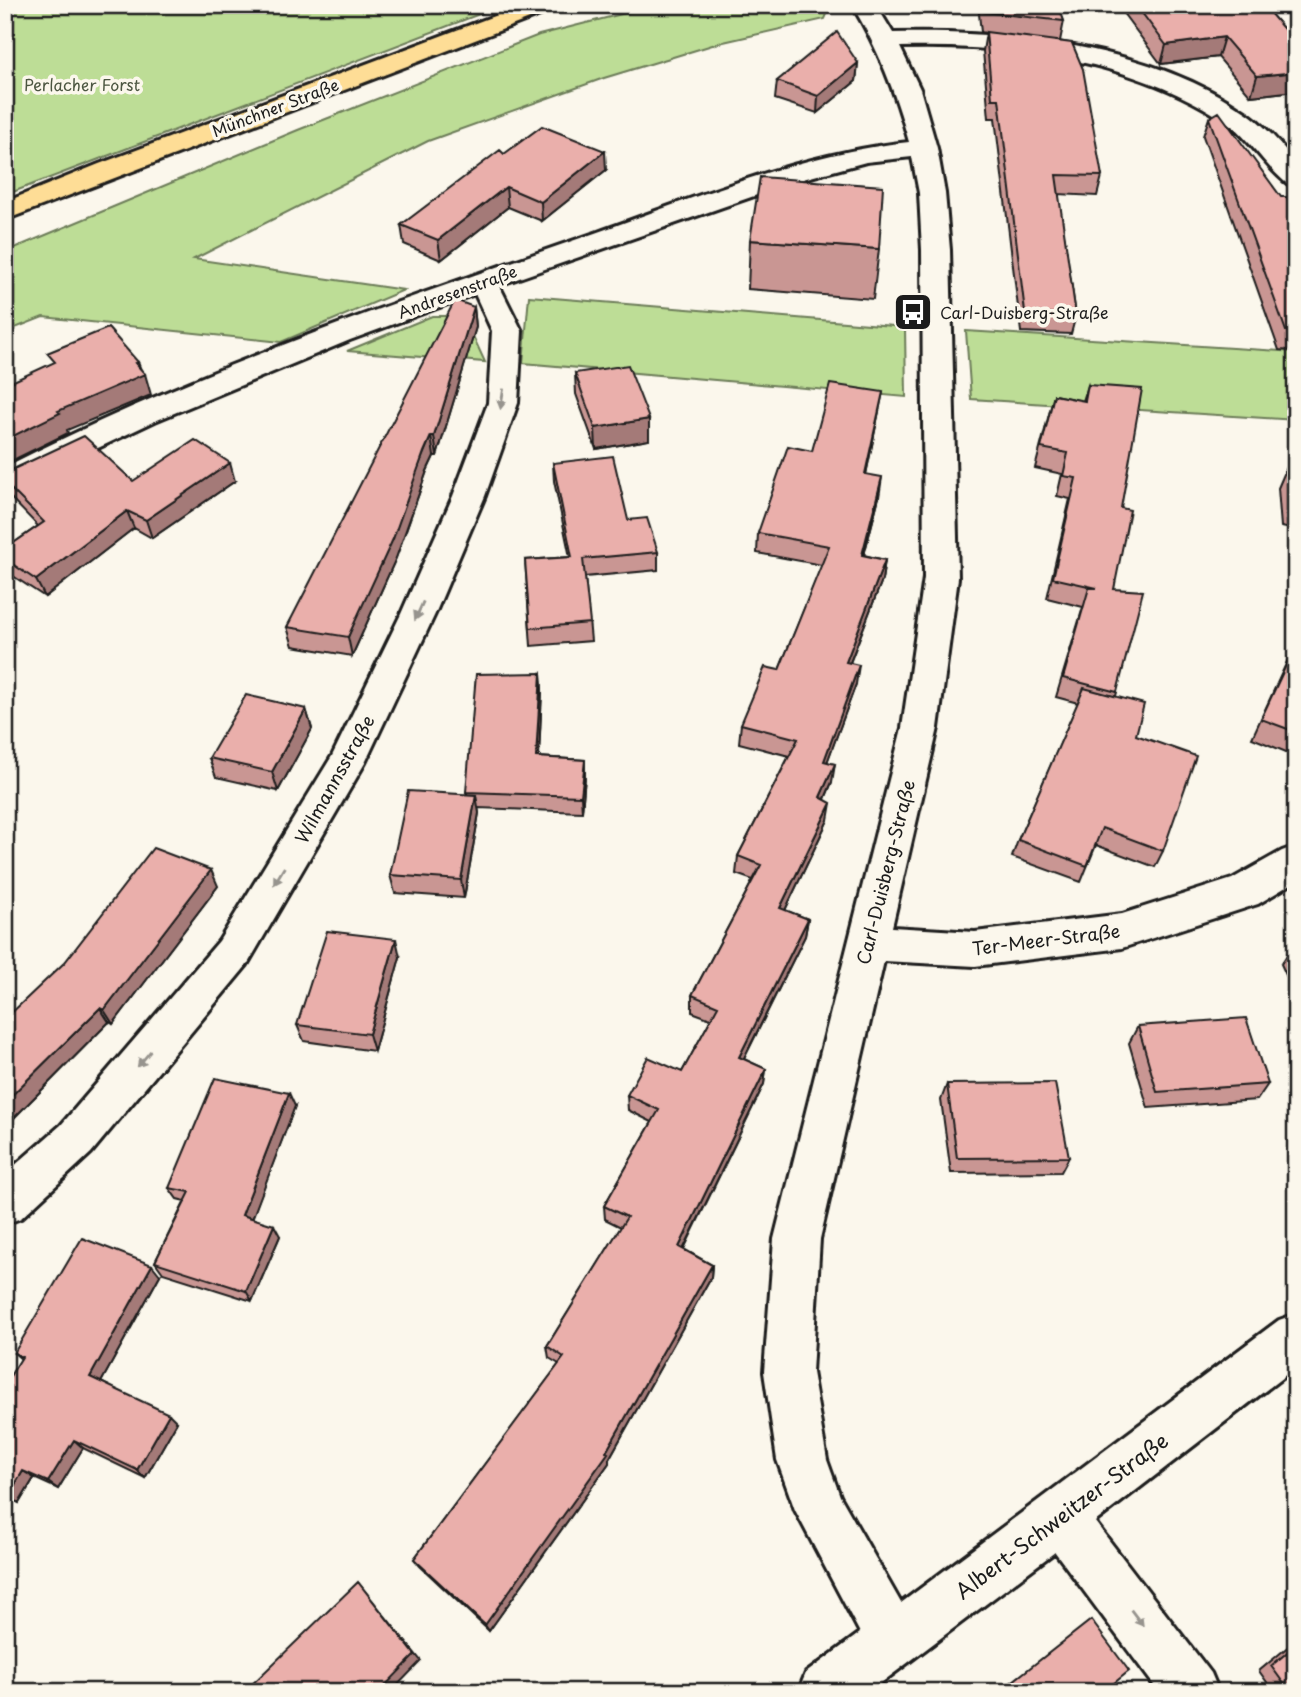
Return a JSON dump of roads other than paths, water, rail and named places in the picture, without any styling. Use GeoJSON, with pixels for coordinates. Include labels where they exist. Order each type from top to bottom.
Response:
{"type":"FeatureCollection","features":[{"type":"Feature","properties":{"kind":"main road","name":"Münchner Straße"},"geometry":{"type":"LineString","coordinates":[[5,212],[121,165],[545,5]]}},
{"type":"Feature","properties":{"kind":"street","name":"Carl-Duisberg-Straße"},"geometry":{"type":"LineString","coordinates":[[864,5],[885,40],[907,89],[925,148],[932,193],[936,250],[941,578],[920,729],[797,1239],[788,1372],[802,1460],[820,1510],[893,1641]]}},
{"type":"Feature","properties":{"kind":"street"},"geometry":{"type":"LineString","coordinates":[[885,40],[928,38],[1009,44],[1124,66],[1192,90],[1240,119],[1296,180]]}},
{"type":"Feature","properties":{"kind":"street","name":"Andresenstraße"},"geometry":{"type":"LineString","coordinates":[[5,481],[144,414],[340,334],[483,281],[794,173],[864,154],[925,148]]}},
{"type":"Feature","properties":{"kind":"street","name":"Wilmannsstraße"},"geometry":{"type":"LineString","coordinates":[[5,1203],[76,1139],[233,953],[347,763],[418,614],[469,496],[503,403],[507,331],[483,281]]}},
{"type":"Feature","properties":{"kind":"street","name":"Ter-Meer-Straße"},"geometry":{"type":"LineString","coordinates":[[867,943],[975,949],[1122,931],[1244,892],[1296,862]]}},
{"type":"Feature","properties":{"kind":"street","name":"Albert-Schweitzer-Straße"},"geometry":{"type":"LineString","coordinates":[[825,1692],[1296,1337]]}},
{"type":"Feature","properties":{"kind":"street"},"geometry":{"type":"LineString","coordinates":[[1060,1517],[1192,1692]]}},
{"type":"Feature","properties":{"kind":"place","name":"Carl-Duisberg-Straße"},"geometry":{"type":"Point","coordinates":[913,312]}},
{"type":"Feature","properties":{"kind":"park label","name":"Perlacher Forst"},"geometry":{"type":"Point","coordinates":[82,84]}}]}
